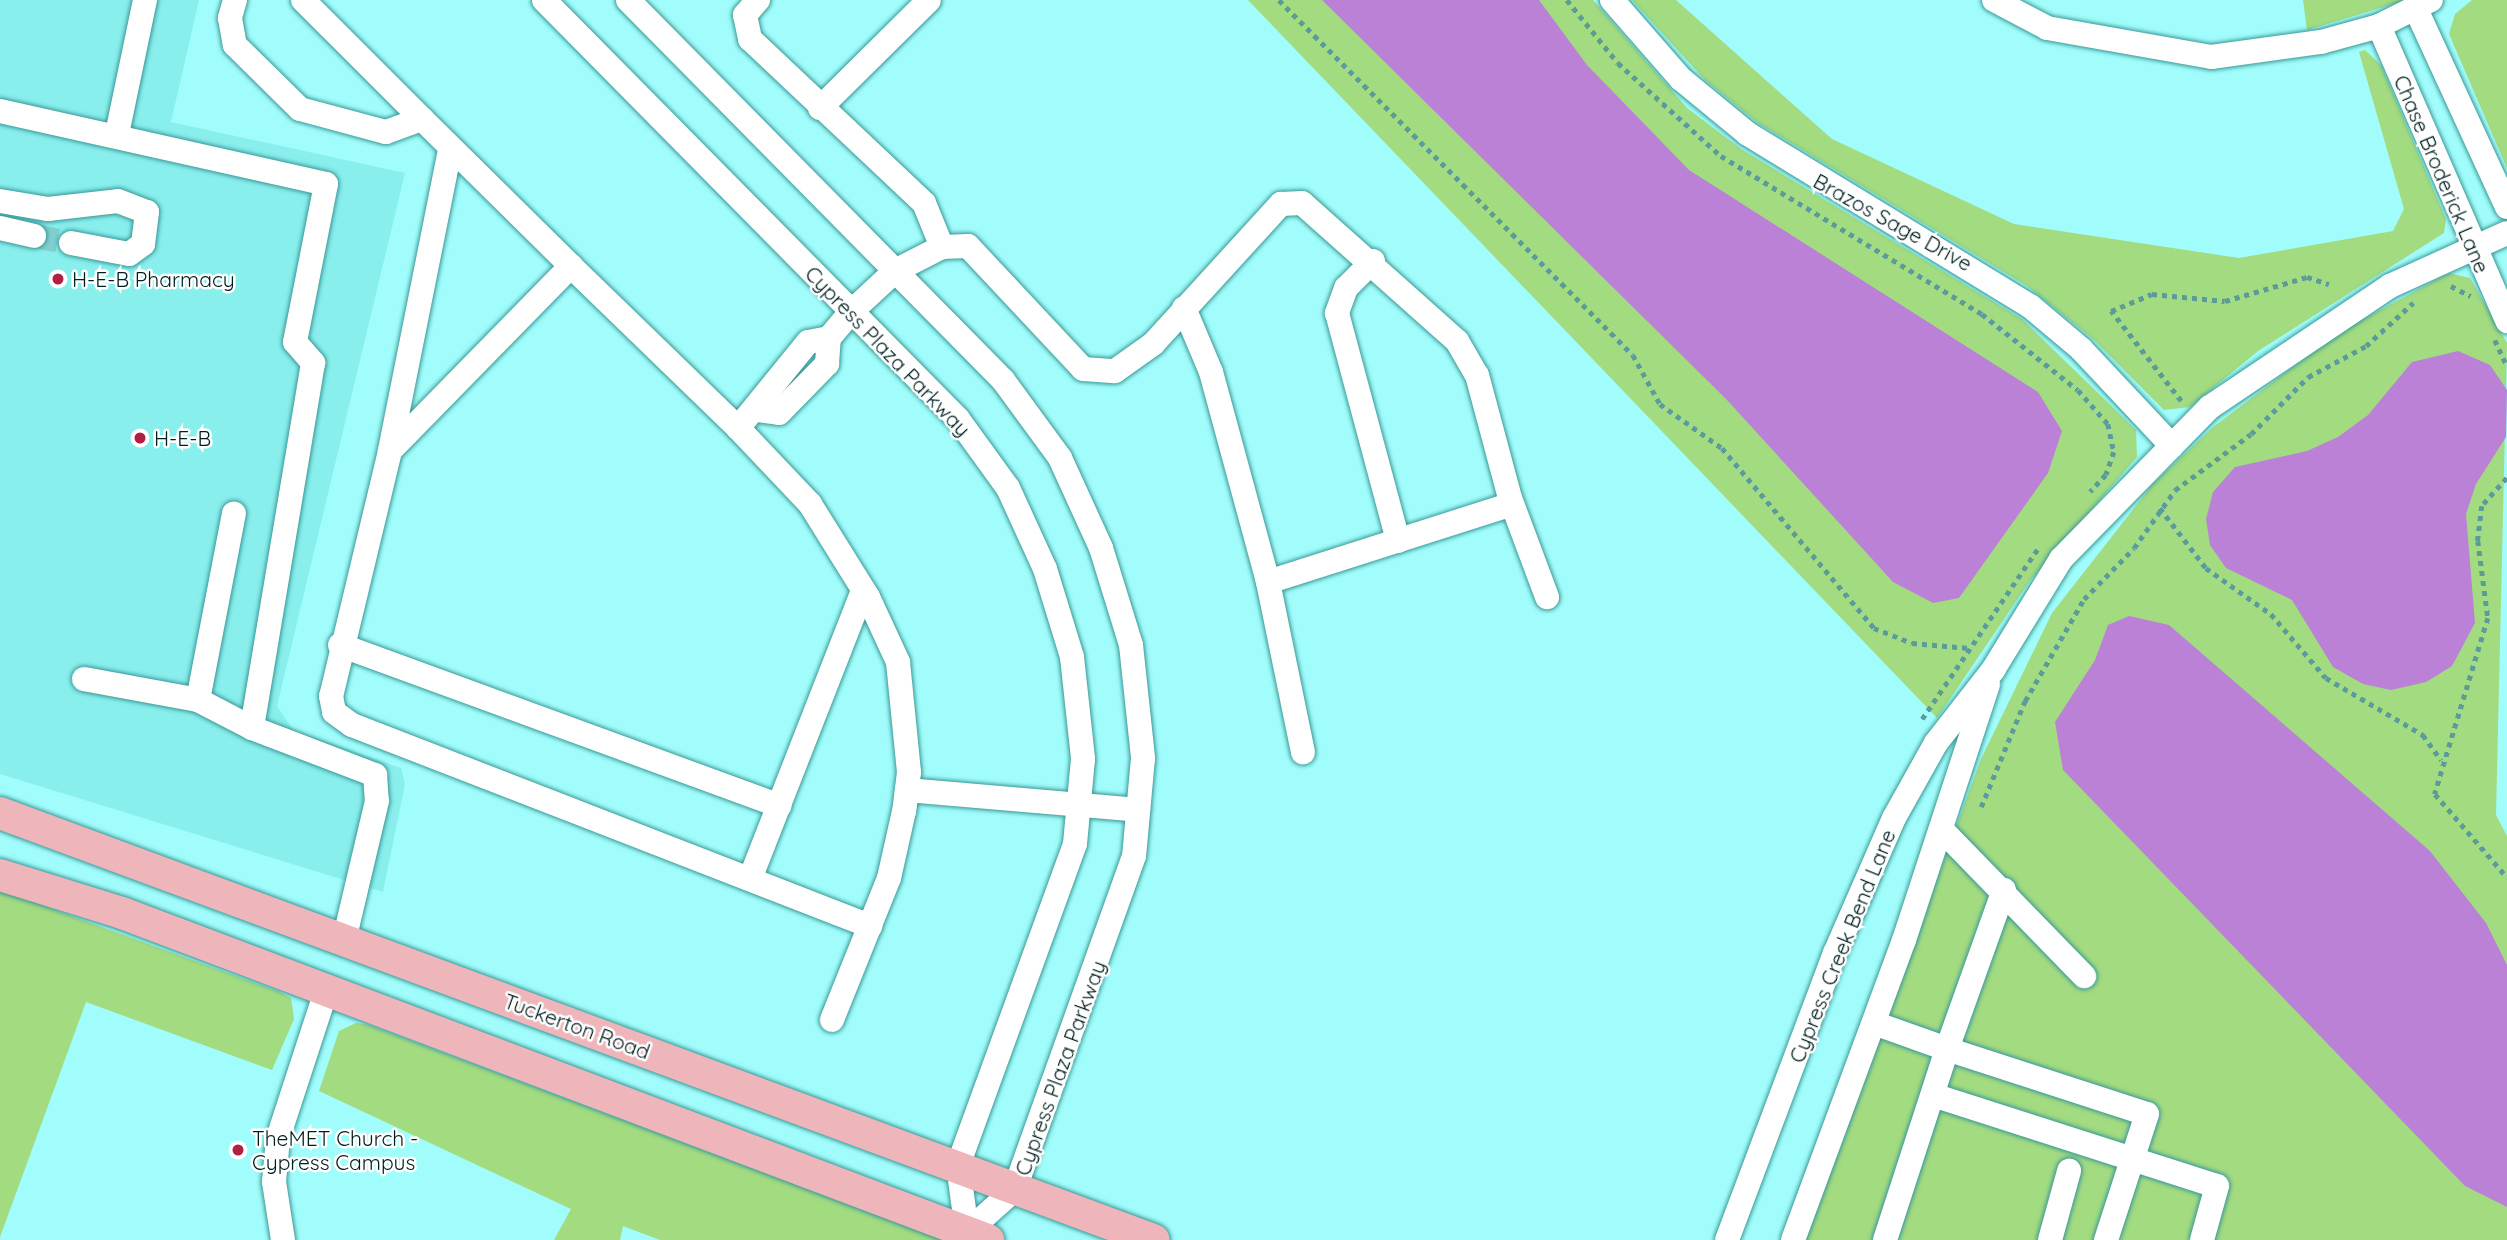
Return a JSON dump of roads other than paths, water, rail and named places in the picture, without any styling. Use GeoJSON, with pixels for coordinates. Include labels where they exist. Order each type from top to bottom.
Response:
{"type":"FeatureCollection","features":[{"type":"Feature","properties":{"kind":"main road","name":"Tuckerton Road"},"geometry":{"type":"LineString","coordinates":[[0,813],[958,1164],[1015,1189],[1154,1240]]}},
{"type":"Feature","properties":{"kind":"main road"},"geometry":{"type":"LineString","coordinates":[[0,875],[326,990],[977,1236]]}},
{"type":"Feature","properties":{"kind":"main road"},"geometry":{"type":"LineString","coordinates":[[326,990],[344,941]]}},
{"type":"Feature","properties":{"kind":"street"},"geometry":{"type":"LineString","coordinates":[[117,134],[145,0]]}},
{"type":"Feature","properties":{"kind":"street"},"geometry":{"type":"LineString","coordinates":[[235,0],[235,45],[300,109],[386,132],[422,119]]}},
{"type":"Feature","properties":{"kind":"street"},"geometry":{"type":"LineString","coordinates":[[303,0],[422,119],[450,151],[738,428],[810,504],[863,590],[898,662],[907,790],[889,878],[832,1020]]}},
{"type":"Feature","properties":{"kind":"street","name":"Cypress Plaza Parkway"},"geometry":{"type":"LineString","coordinates":[[544,0],[958,419],[1014,499],[1045,569],[1072,657],[1083,759],[1075,844],[1053,918],[958,1164],[977,1236]]}},
{"type":"Feature","properties":{"kind":"street","name":"Cypress Plaza Parkway"},"geometry":{"type":"LineString","coordinates":[[628,0],[1003,380],[1060,458],[1091,526],[1131,645],[1143,758],[1134,856],[1109,937],[1015,1189],[977,1236]]}},
{"type":"Feature","properties":{"kind":"street"},"geometry":{"type":"LineString","coordinates":[[758,0],[745,15],[750,39],[820,108],[923,202],[943,247]]}},
{"type":"Feature","properties":{"kind":"street"},"geometry":{"type":"LineString","coordinates":[[820,108],[929,0]]}},
{"type":"Feature","properties":{"kind":"street","name":"Brazos Sage Drive"},"geometry":{"type":"LineString","coordinates":[[1612,0],[1681,79],[1748,134],[2030,306],[2081,349],[2172,446]]}},
{"type":"Feature","properties":{"kind":"street"},"geometry":{"type":"LineString","coordinates":[[1994,0],[2047,29],[2211,57],[2276,53],[2379,26],[2423,4]]}},
{"type":"Feature","properties":{"kind":"street","name":"Chase Broderick Lane"},"geometry":{"type":"LineString","coordinates":[[2423,4],[2507,207]]}},
{"type":"Feature","properties":{"kind":"street","name":"Chase Broderick Lane"},"geometry":{"type":"LineString","coordinates":[[2379,26],[2507,321]]}},
{"type":"Feature","properties":{"kind":"street"},"geometry":{"type":"LineString","coordinates":[[0,111],[117,134],[326,184],[295,342],[313,363],[252,728]]}},
{"type":"Feature","properties":{"kind":"street"},"geometry":{"type":"LineString","coordinates":[[450,151],[390,451],[340,645],[331,696],[334,712],[352,725],[870,926]]}},
{"type":"Feature","properties":{"kind":"street"},"geometry":{"type":"LineString","coordinates":[[0,201],[48,209],[118,201],[147,212],[143,244],[130,254],[71,243]]}},
{"type":"Feature","properties":{"kind":"street"},"geometry":{"type":"LineString","coordinates":[[738,428],[758,410],[759,396],[808,342],[830,338],[852,311],[895,271],[943,247],[968,246],[1083,369],[1115,371],[1153,344],[1281,204],[1302,202],[1373,261],[1457,341],[1478,375],[1512,504],[1547,597]]}},
{"type":"Feature","properties":{"kind":"street"},"geometry":{"type":"LineString","coordinates":[[0,228],[34,236]]}},
{"type":"Feature","properties":{"kind":"street","name":"Cypress Creek Bend Lane"},"geometry":{"type":"LineString","coordinates":[[1727,1240],[1835,953],[1894,818],[1936,743],[1993,670],[2062,559],[2210,407],[2390,286],[2479,256],[2507,233]]}},
{"type":"Feature","properties":{"kind":"street"},"geometry":{"type":"LineString","coordinates":[[1373,261],[1346,288],[1337,313],[1398,541]]}},
{"type":"Feature","properties":{"kind":"street"},"geometry":{"type":"LineString","coordinates":[[390,451],[571,266]]}},
{"type":"Feature","properties":{"kind":"street"},"geometry":{"type":"LineString","coordinates":[[1184,308],[1211,372],[1268,582],[1303,752]]}},
{"type":"Feature","properties":{"kind":"street"},"geometry":{"type":"LineString","coordinates":[[1268,582],[1512,504]]}},
{"type":"Feature","properties":{"kind":"street"},"geometry":{"type":"LineString","coordinates":[[198,700],[234,513]]}},
{"type":"Feature","properties":{"kind":"street"},"geometry":{"type":"LineString","coordinates":[[750,879],[863,590]]}},
{"type":"Feature","properties":{"kind":"street"},"geometry":{"type":"LineString","coordinates":[[340,645],[779,806]]}},
{"type":"Feature","properties":{"kind":"street","name":"Cypress Creek Bend Lane"},"geometry":{"type":"LineString","coordinates":[[1793,1240],[1942,830],[1993,670]]}},
{"type":"Feature","properties":{"kind":"street"},"geometry":{"type":"LineString","coordinates":[[83,679],[198,700],[252,728],[375,775],[377,801],[344,941]]}},
{"type":"Feature","properties":{"kind":"street"},"geometry":{"type":"LineString","coordinates":[[907,790],[1138,810]]}},
{"type":"Feature","properties":{"kind":"street"},"geometry":{"type":"LineString","coordinates":[[1942,830],[2004,890],[2084,975]]}},
{"type":"Feature","properties":{"kind":"street"},"geometry":{"type":"LineString","coordinates":[[1885,1240],[1947,1049],[2004,890]]}},
{"type":"Feature","properties":{"kind":"street"},"geometry":{"type":"LineString","coordinates":[[283,1240],[274,1182],[278,1138],[326,990]]}},
{"type":"Feature","properties":{"kind":"street"},"geometry":{"type":"LineString","coordinates":[[1874,1023],[2147,1114],[2106,1240]]}},
{"type":"Feature","properties":{"kind":"street"},"geometry":{"type":"LineString","coordinates":[[1933,1095],[2217,1186],[2202,1240]]}},
{"type":"Feature","properties":{"kind":"street"},"geometry":{"type":"LineString","coordinates":[[2050,1240],[2069,1171]]}},
{"type":"Feature","properties":{"kind":"tunnel"},"geometry":{"type":"LineString","coordinates":[[34,236],[71,243]]}},
{"type":"Feature","properties":{"kind":"place","name":"H-E-B Pharmacy"},"geometry":{"type":"Point","coordinates":[58,279]}},
{"type":"Feature","properties":{"kind":"place","name":"H-E-B"},"geometry":{"type":"Point","coordinates":[140,438]}},
{"type":"Feature","properties":{"kind":"place","name":"TheMET Church - Cypress Campus"},"geometry":{"type":"Point","coordinates":[238,1150]}}]}
